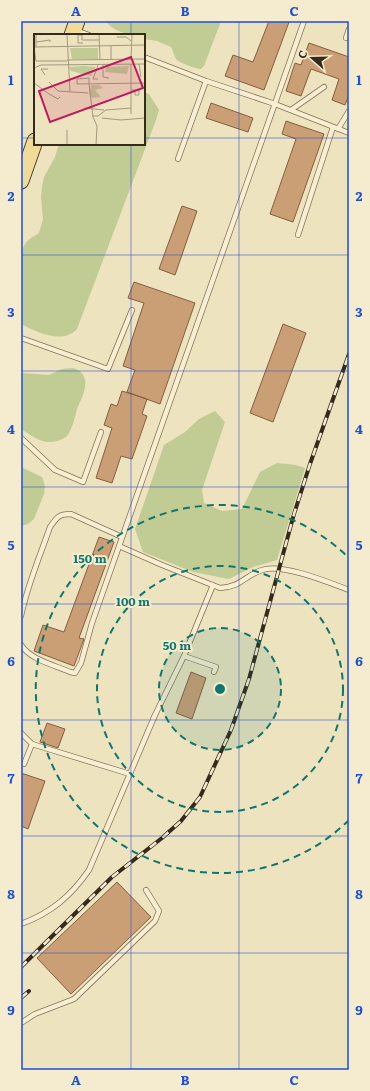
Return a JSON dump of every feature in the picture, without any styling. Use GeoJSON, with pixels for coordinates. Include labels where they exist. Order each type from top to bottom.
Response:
{"type":"FeatureCollection","features":[{"type":"Feature","properties":{"kind":"main road"},"geometry":{"type":"LineString","coordinates":[[21,181],[34,143]]}},
{"type":"Feature","properties":{"kind":"lane"},"geometry":{"type":"LineString","coordinates":[[21,645],[30,654],[70,672],[75,673],[82,663],[92,623],[304,21]]}},
{"type":"Feature","properties":{"kind":"lane"},"geometry":{"type":"LineString","coordinates":[[74,28],[87,34]]}},
{"type":"Feature","properties":{"kind":"lane"},"geometry":{"type":"LineString","coordinates":[[346,38],[349,29]]}},
{"type":"Feature","properties":{"kind":"lane"},"geometry":{"type":"LineString","coordinates":[[145,57],[206,81],[275,104],[349,133]]}},
{"type":"Feature","properties":{"kind":"lane"},"geometry":{"type":"LineString","coordinates":[[178,159],[206,81]]}},
{"type":"Feature","properties":{"kind":"lane"},"geometry":{"type":"LineString","coordinates":[[291,110],[324,87]]}},
{"type":"Feature","properties":{"kind":"lane"},"geometry":{"type":"LineString","coordinates":[[298,235],[335,128],[349,111]]}},
{"type":"Feature","properties":{"kind":"lane"},"geometry":{"type":"LineString","coordinates":[[21,338],[108,369],[132,310]]}},
{"type":"Feature","properties":{"kind":"lane"},"geometry":{"type":"LineString","coordinates":[[21,438],[55,470],[83,482],[101,432]]}},
{"type":"Feature","properties":{"kind":"lane"},"geometry":{"type":"LineString","coordinates":[[21,616],[30,582],[50,527],[56,519],[63,514],[71,514],[122,537]]}},
{"type":"Feature","properties":{"kind":"lane"},"geometry":{"type":"LineString","coordinates":[[119,546],[220,588],[238,584],[248,576],[263,569],[280,568],[349,590]]}},
{"type":"Feature","properties":{"kind":"lane"},"geometry":{"type":"LineString","coordinates":[[21,924],[36,918],[63,900],[78,886],[89,870],[155,715],[184,656],[213,585]]}},
{"type":"Feature","properties":{"kind":"lane"},"geometry":{"type":"LineString","coordinates":[[184,656],[216,667],[214,672]]}},
{"type":"Feature","properties":{"kind":"lane"},"geometry":{"type":"LineString","coordinates":[[21,733],[32,744],[130,774]]}},
{"type":"Feature","properties":{"kind":"lane"},"geometry":{"type":"LineString","coordinates":[[24,764],[32,744]]}},
{"type":"Feature","properties":{"kind":"lane"},"geometry":{"type":"LineString","coordinates":[[21,1023],[35,1014],[74,999],[154,921],[159,911],[146,890]]}},
{"type":"Feature","properties":{"kind":"green space"},"geometry":{"type":"Polygon","coordinates":[[[106,21],[221,21],[204,66],[201,69],[188,66],[178,61],[175,58],[171,47],[157,41],[145,39],[145,34],[128,34],[118,31],[106,21]]]}},
{"type":"Feature","properties":{"kind":"green space"},"geometry":{"type":"Polygon","coordinates":[[[145,92],[149,94],[159,110],[77,329],[71,334],[57,337],[49,336],[21,324],[21,253],[24,245],[32,237],[39,233],[43,219],[41,197],[42,186],[44,177],[55,157],[59,145],[145,145],[145,92]]]}},
{"type":"Feature","properties":{"kind":"green space"},"geometry":{"type":"Polygon","coordinates":[[[73,368],[84,375],[85,387],[72,428],[66,437],[57,441],[47,442],[38,439],[21,429],[21,373],[49,375],[62,369],[73,368]]]}},
{"type":"Feature","properties":{"kind":"green space"},"geometry":{"type":"Polygon","coordinates":[[[215,411],[225,422],[202,490],[204,503],[222,511],[242,509],[260,472],[277,463],[296,465],[305,468],[277,560],[253,567],[229,579],[193,572],[143,552],[135,529],[164,445],[185,432],[199,419],[215,411]]]}},
{"type":"Feature","properties":{"kind":"green space"},"geometry":{"type":"Polygon","coordinates":[[[21,467],[42,477],[45,486],[44,494],[34,519],[28,524],[21,526],[21,467]]]}},
{"type":"Feature","properties":{"kind":"building"},"geometry":{"type":"Polygon","coordinates":[[[269,21],[289,22],[264,90],[225,76],[233,55],[253,62],[269,21]]]}},
{"type":"Feature","properties":{"kind":"building"},"geometry":{"type":"Polygon","coordinates":[[[309,43],[349,57],[349,95],[345,105],[332,100],[339,79],[311,69],[301,96],[286,91],[295,63],[301,65],[309,43]]]}},
{"type":"Feature","properties":{"kind":"building"},"geometry":{"type":"Polygon","coordinates":[[[211,103],[253,118],[248,132],[206,118],[211,103]]]}},
{"type":"Feature","properties":{"kind":"building"},"geometry":{"type":"Polygon","coordinates":[[[286,121],[324,134],[293,222],[270,214],[296,139],[282,134],[286,121]]]}},
{"type":"Feature","properties":{"kind":"building"},"geometry":{"type":"Polygon","coordinates":[[[182,206],[197,211],[175,275],[159,269],[182,206]]]}},
{"type":"Feature","properties":{"kind":"building"},"geometry":{"type":"Polygon","coordinates":[[[134,282],[195,303],[160,404],[127,392],[135,370],[123,366],[144,303],[128,298],[134,282]]]}},
{"type":"Feature","properties":{"kind":"building"},"geometry":{"type":"Polygon","coordinates":[[[283,324],[306,333],[273,422],[250,413],[283,324]]]}},
{"type":"Feature","properties":{"kind":"building"},"geometry":{"type":"Polygon","coordinates":[[[122,391],[147,399],[142,414],[147,416],[132,459],[121,456],[112,483],[96,478],[112,428],[104,425],[111,404],[117,406],[122,391]]]}},
{"type":"Feature","properties":{"kind":"building"},"geometry":{"type":"Polygon","coordinates":[[[99,537],[114,542],[79,638],[84,639],[74,666],[34,651],[43,625],[64,632],[99,537]]]}},
{"type":"Feature","properties":{"kind":"building"},"geometry":{"type":"Polygon","coordinates":[[[191,672],[206,678],[192,719],[176,713],[191,672]]]}},
{"type":"Feature","properties":{"kind":"building"},"geometry":{"type":"Polygon","coordinates":[[[47,723],[65,729],[58,748],[40,742],[47,723]]]}},
{"type":"Feature","properties":{"kind":"building"},"geometry":{"type":"Polygon","coordinates":[[[21,773],[45,781],[28,829],[21,826],[21,773]]]}},
{"type":"Feature","properties":{"kind":"building"},"geometry":{"type":"Polygon","coordinates":[[[117,882],[151,917],[71,994],[37,958],[117,882]]]}},
{"type":"Feature","properties":{"kind":"railway"},"geometry":{"type":"LineString","coordinates":[[21,967],[112,877],[162,838],[181,821],[200,797],[231,730],[249,679],[294,514],[349,354]]}},
{"type":"Feature","properties":{"kind":"railway"},"geometry":{"type":"LineString","coordinates":[[21,998],[29,991]]}}]}
